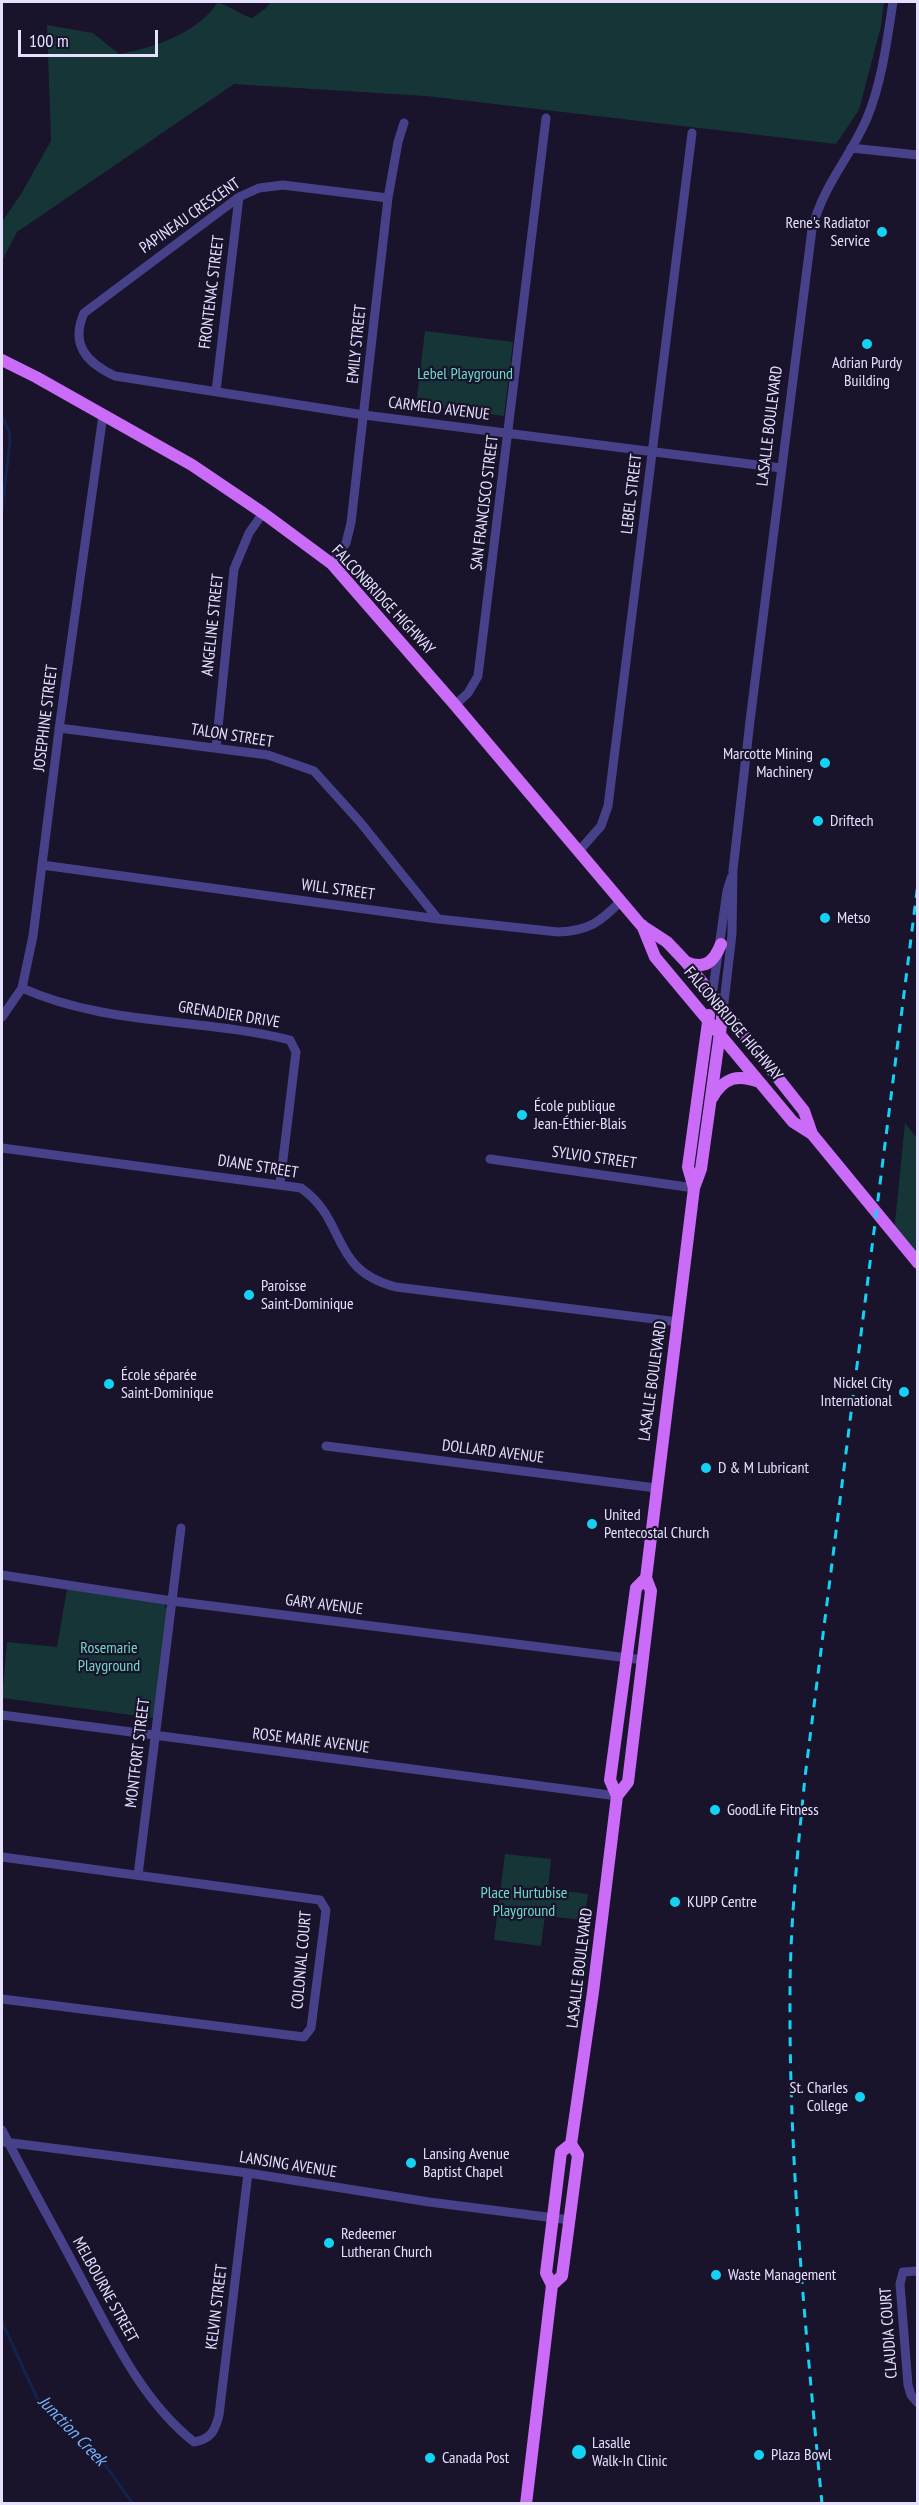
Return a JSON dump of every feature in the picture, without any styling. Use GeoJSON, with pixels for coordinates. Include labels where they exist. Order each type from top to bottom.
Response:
{"type":"FeatureCollection","features":[{"type":"Feature","properties":{"kind":"main road","name":"FALCONBRIDGE HIGHWAY"},"geometry":{"type":"LineString","coordinates":[[2,360],[36,376],[192,465],[263,513],[332,564],[641,925],[667,942],[686,962],[804,1111],[812,1134]]}},
{"type":"Feature","properties":{"kind":"main road","name":"FALCONBRIDGE HIGHWAY"},"geometry":{"type":"LineString","coordinates":[[641,925],[655,957],[793,1122],[812,1134],[918,1263]]}},
{"type":"Feature","properties":{"kind":"main road"},"geometry":{"type":"LineString","coordinates":[[686,962],[702,966],[711,962],[721,944]]}},
{"type":"Feature","properties":{"kind":"main road","name":"LASALLE BOULEVARD"},"geometry":{"type":"LineString","coordinates":[[694,1188],[688,1167],[712,996]]}},
{"type":"Feature","properties":{"kind":"main road","name":"LASALLE BOULEVARD"},"geometry":{"type":"LineString","coordinates":[[617,1796],[628,1782],[651,1591],[646,1578],[656,1488],[694,1188],[701,1168],[723,1011]]}},
{"type":"Feature","properties":{"kind":"main road"},"geometry":{"type":"LineString","coordinates":[[710,1101],[717,1088],[734,1077],[759,1082]]}},
{"type":"Feature","properties":{"kind":"main road","name":"LASALLE BOULEVARD"},"geometry":{"type":"LineString","coordinates":[[552,2285],[562,2276],[570,2220],[578,2155],[571,2144],[592,2002],[617,1796],[610,1780],[636,1588],[646,1578]]}},
{"type":"Feature","properties":{"kind":"main road","name":"LASALLE BOULEVARD"},"geometry":{"type":"LineString","coordinates":[[526,2504],[552,2285],[546,2273],[551,2218],[561,2152],[571,2144]]}},
{"type":"Feature","properties":{"kind":"street","name":"LASALLE BOULEVARD"},"geometry":{"type":"LineString","coordinates":[[723,1011],[732,934],[733,870],[812,228],[823,196],[868,116],[875,94],[893,2]]}},
{"type":"Feature","properties":{"kind":"street","name":"SAN FRANCISCO STREET"},"geometry":{"type":"LineString","coordinates":[[455,705],[468,693],[478,676],[546,118]]}},
{"type":"Feature","properties":{"kind":"street","name":"EMILY STREET"},"geometry":{"type":"LineString","coordinates":[[332,564],[346,543],[349,533],[388,198],[398,142],[404,123]]}},
{"type":"Feature","properties":{"kind":"street","name":"LEBEL STREET"},"geometry":{"type":"LineString","coordinates":[[579,851],[600,826],[608,806],[692,133]]}},
{"type":"Feature","properties":{"kind":"street"},"geometry":{"type":"LineString","coordinates":[[851,148],[918,155]]}},
{"type":"Feature","properties":{"kind":"street","name":"PAPINEAU CRESCENT"},"geometry":{"type":"LineString","coordinates":[[96,367],[82,350],[79,338],[78,326],[84,313],[239,196],[258,188],[283,185],[388,198]]}},
{"type":"Feature","properties":{"kind":"street","name":"FRONTENAC STREET"},"geometry":{"type":"LineString","coordinates":[[216,391],[239,196]]}},
{"type":"Feature","properties":{"kind":"street","name":"CARMELO AVENUE"},"geometry":{"type":"LineString","coordinates":[[96,367],[115,376],[364,415],[782,468]]}},
{"type":"Feature","properties":{"kind":"street","name":"JOSEPHINE STREET"},"geometry":{"type":"LineString","coordinates":[[2,1017],[22,988],[33,936],[59,728],[103,415]]}},
{"type":"Feature","properties":{"kind":"street","name":"ANGELINE STREET"},"geometry":{"type":"LineString","coordinates":[[216,748],[234,569],[249,533],[263,513]]}},
{"type":"Feature","properties":{"kind":"street","name":"TALON STREET"},"geometry":{"type":"LineString","coordinates":[[59,728],[268,755],[314,771],[360,822],[438,919]]}},
{"type":"Feature","properties":{"kind":"street","name":"WILL STREET"},"geometry":{"type":"LineString","coordinates":[[42,865],[438,919],[558,932],[578,931],[607,915],[621,902]]}},
{"type":"Feature","properties":{"kind":"street","name":"LASALLE BOULEVARD"},"geometry":{"type":"LineString","coordinates":[[712,996],[727,891],[733,870]]}},
{"type":"Feature","properties":{"kind":"street","name":"GRENADIER DRIVE"},"geometry":{"type":"LineString","coordinates":[[22,988],[48,1000],[87,1011],[257,1032],[290,1040],[296,1052],[280,1184]]}},
{"type":"Feature","properties":{"kind":"street","name":"DIANE STREET"},"geometry":{"type":"LineString","coordinates":[[2,1148],[301,1188],[315,1198],[327,1215],[345,1252],[360,1271],[375,1282],[396,1287],[678,1322]]}},
{"type":"Feature","properties":{"kind":"street","name":"SYLVIO STREET"},"geometry":{"type":"LineString","coordinates":[[490,1159],[694,1188]]}},
{"type":"Feature","properties":{"kind":"street","name":"DOLLARD AVENUE"},"geometry":{"type":"LineString","coordinates":[[326,1446],[656,1488]]}},
{"type":"Feature","properties":{"kind":"street","name":"MONTFORT STREET"},"geometry":{"type":"LineString","coordinates":[[138,1875],[181,1528]]}},
{"type":"Feature","properties":{"kind":"street","name":"GARY AVENUE"},"geometry":{"type":"LineString","coordinates":[[2,1575],[172,1601],[644,1660]]}},
{"type":"Feature","properties":{"kind":"street","name":"ROSE MARIE AVENUE"},"geometry":{"type":"LineString","coordinates":[[2,1715],[617,1796]]}},
{"type":"Feature","properties":{"kind":"street","name":"COLONIAL COURT"},"geometry":{"type":"LineString","coordinates":[[2,1857],[320,1900],[326,1910],[311,2028],[304,2037],[2,1999]]}},
{"type":"Feature","properties":{"kind":"street","name":"MELBOURNE STREET"},"geometry":{"type":"LineString","coordinates":[[2,2130],[5,2142],[116,2343],[146,2391],[181,2431],[194,2442],[205,2440]]}},
{"type":"Feature","properties":{"kind":"street","name":"LANSING AVENUE"},"geometry":{"type":"LineString","coordinates":[[5,2142],[248,2173],[570,2220]]}},
{"type":"Feature","properties":{"kind":"street","name":"KELVIN STREET"},"geometry":{"type":"LineString","coordinates":[[205,2440],[215,2431],[219,2415],[248,2173]]}},
{"type":"Feature","properties":{"kind":"street","name":"CLAUDIA COURT"},"geometry":{"type":"LineString","coordinates":[[918,2271],[903,2272],[900,2284],[908,2385],[911,2395],[918,2403]]}},
{"type":"Feature","properties":{"kind":"green space"},"geometry":{"type":"Polygon","coordinates":[[[271,2],[884,2],[881,26],[859,110],[836,144],[426,96],[234,84],[17,232],[2,261],[2,222],[51,141],[47,25],[93,33],[119,54],[174,38],[198,23],[217,3],[252,18],[271,2]]]}},
{"type":"Feature","properties":{"kind":"green space","name":"Lebel Playground"},"geometry":{"type":"Polygon","coordinates":[[[425,331],[513,342],[504,416],[416,405],[425,331]]]}},
{"type":"Feature","properties":{"kind":"green space"},"geometry":{"type":"Polygon","coordinates":[[[905,1123],[917,1138],[917,1263],[894,1233],[905,1123]]]}},
{"type":"Feature","properties":{"kind":"green space","name":"Rosemarie Playground"},"geometry":{"type":"Polygon","coordinates":[[[67,1589],[164,1604],[167,1610],[154,1718],[2,1698],[7,1642],[57,1647],[67,1589]]]}},
{"type":"Feature","properties":{"kind":"green space","name":"Place Hurtubise Playground"},"geometry":{"type":"Polygon","coordinates":[[[505,1854],[551,1859],[548,1889],[588,1894],[584,1920],[545,1916],[541,1946],[494,1940],[505,1854]]]}},
{"type":"Feature","properties":{"kind":"waterway","name":"Junction Creek"},"geometry":{"type":"LineString","coordinates":[[2,417],[9,431],[10,441],[2,510]]}},
{"type":"Feature","properties":{"kind":"waterway","name":"Junction Creek"},"geometry":{"type":"LineString","coordinates":[[2,2322],[37,2398],[101,2459],[133,2504]]}},
{"type":"Feature","properties":{"kind":"railway"},"geometry":{"type":"LineString","coordinates":[[822,2504],[795,2186],[790,2059],[790,1968],[793,1913],[805,1777],[918,883]]}},
{"type":"Feature","properties":{"kind":"place","name":"Rene's Radiator Service"},"geometry":{"type":"Point","coordinates":[882,232]}},
{"type":"Feature","properties":{"kind":"place","name":"Adrian Purdy Building"},"geometry":{"type":"Point","coordinates":[867,344]}},
{"type":"Feature","properties":{"kind":"place","name":"Marcotte Mining Machinery"},"geometry":{"type":"Point","coordinates":[825,763]}},
{"type":"Feature","properties":{"kind":"place","name":"Driftech"},"geometry":{"type":"Point","coordinates":[818,821]}},
{"type":"Feature","properties":{"kind":"place","name":"Metso"},"geometry":{"type":"Point","coordinates":[825,918]}},
{"type":"Feature","properties":{"kind":"place","name":"École publique Jean-Éthier-Blais"},"geometry":{"type":"Point","coordinates":[522,1115]}},
{"type":"Feature","properties":{"kind":"place","name":"Paroisse Saint-Dominique"},"geometry":{"type":"Point","coordinates":[249,1295]}},
{"type":"Feature","properties":{"kind":"place","name":"École séparée Saint-Dominique"},"geometry":{"type":"Point","coordinates":[109,1384]}},
{"type":"Feature","properties":{"kind":"place","name":"Nickel City International"},"geometry":{"type":"Point","coordinates":[904,1392]}},
{"type":"Feature","properties":{"kind":"place","name":"D & M Lubricant"},"geometry":{"type":"Point","coordinates":[706,1468]}},
{"type":"Feature","properties":{"kind":"place","name":"United Pentecostal Church"},"geometry":{"type":"Point","coordinates":[592,1524]}},
{"type":"Feature","properties":{"kind":"place","name":"GoodLife Fitness"},"geometry":{"type":"Point","coordinates":[715,1810]}},
{"type":"Feature","properties":{"kind":"place","name":"KUPP Centre"},"geometry":{"type":"Point","coordinates":[675,1902]}},
{"type":"Feature","properties":{"kind":"place","name":"St. Charles College"},"geometry":{"type":"Point","coordinates":[860,2097]}},
{"type":"Feature","properties":{"kind":"place","name":"Lansing Avenue Baptist Chapel"},"geometry":{"type":"Point","coordinates":[411,2163]}},
{"type":"Feature","properties":{"kind":"place","name":"Redeemer Lutheran Church"},"geometry":{"type":"Point","coordinates":[329,2243]}},
{"type":"Feature","properties":{"kind":"place","name":"Waste Management"},"geometry":{"type":"Point","coordinates":[716,2275]}},
{"type":"Feature","properties":{"kind":"place","name":"Lasalle Walk-In Clinic"},"geometry":{"type":"Point","coordinates":[579,2452]}},
{"type":"Feature","properties":{"kind":"place","name":"Plaza Bowl"},"geometry":{"type":"Point","coordinates":[759,2455]}},
{"type":"Feature","properties":{"kind":"place","name":"Canada Post"},"geometry":{"type":"Point","coordinates":[430,2458]}}]}
